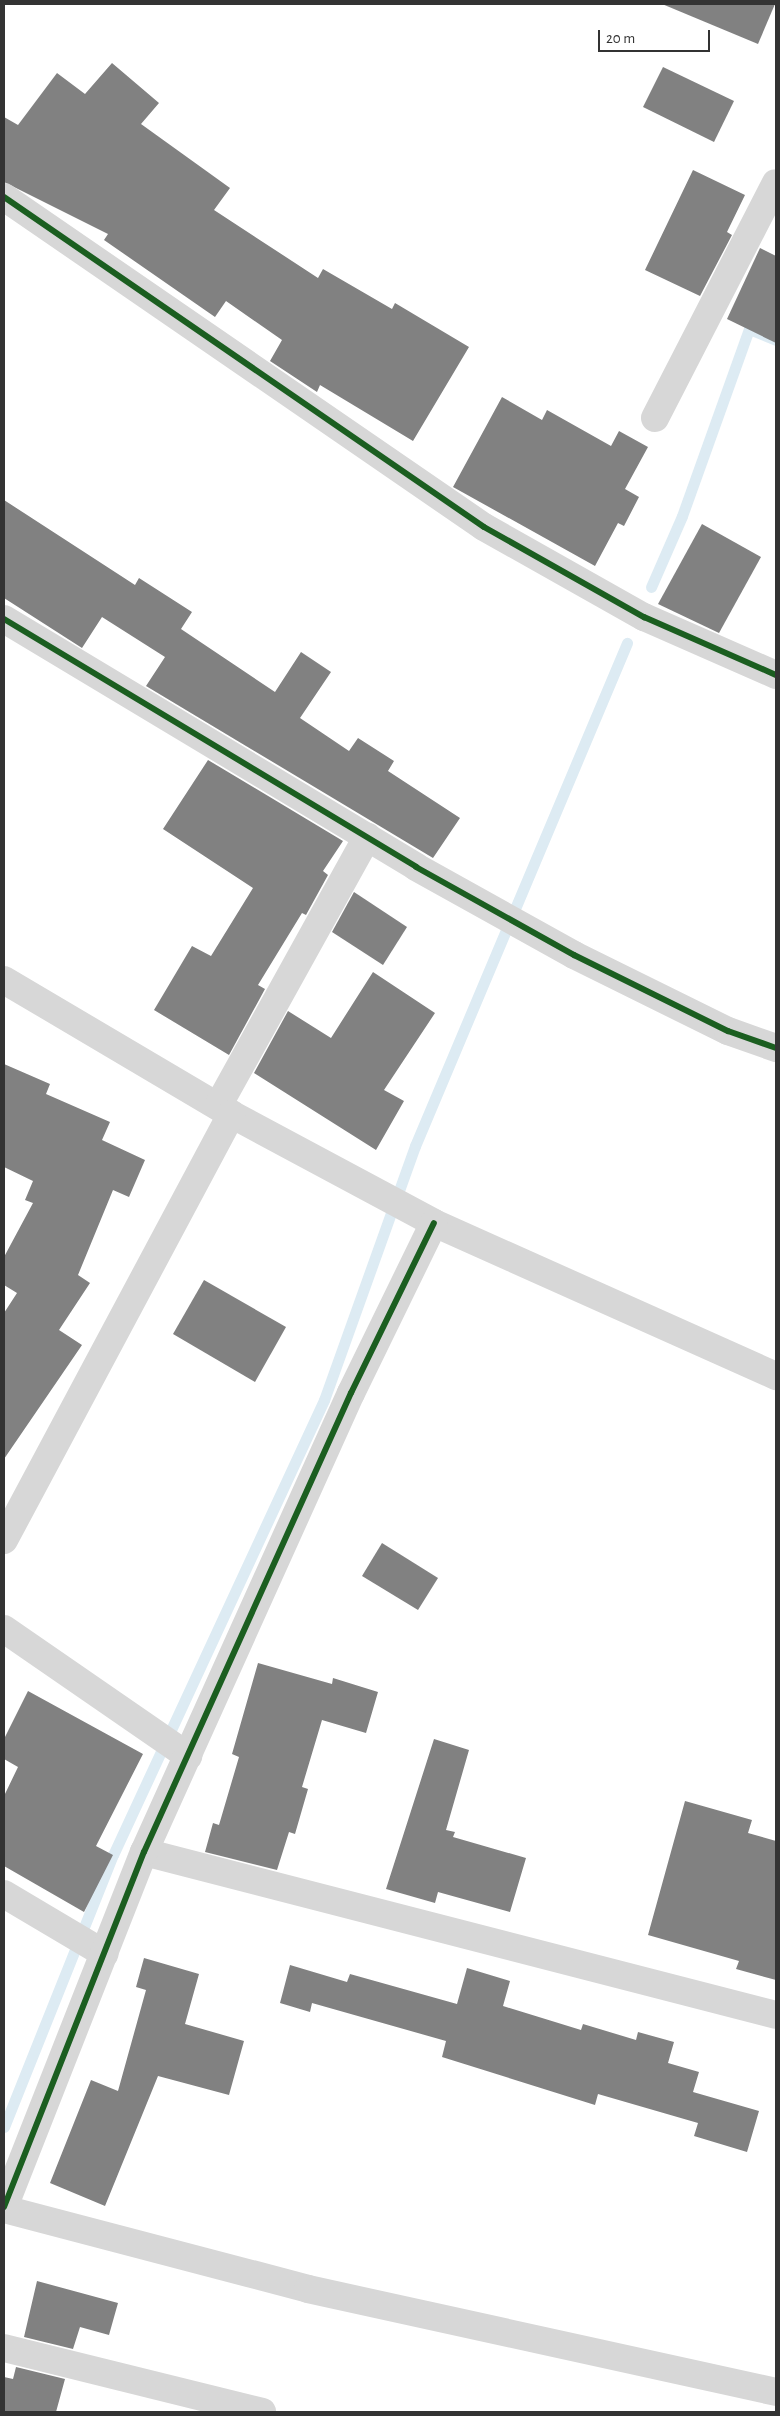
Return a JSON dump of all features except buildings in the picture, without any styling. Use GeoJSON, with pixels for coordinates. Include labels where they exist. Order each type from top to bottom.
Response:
{"type":"FeatureCollection","features":[{"type":"Feature","properties":{"kind":"street"},"geometry":{"type":"LineString","coordinates":[[655,418],[767,223],[776,182]]}},
{"type":"Feature","properties":{"kind":"street"},"geometry":{"type":"LineString","coordinates":[[4,197],[484,527],[644,617],[776,674]]}},
{"type":"Feature","properties":{"kind":"street"},"geometry":{"type":"LineString","coordinates":[[4,619],[367,838],[574,955],[728,1031],[776,1048]]}},
{"type":"Feature","properties":{"kind":"street"},"geometry":{"type":"LineString","coordinates":[[4,1540],[224,1110],[367,838]]}},
{"type":"Feature","properties":{"kind":"street"},"geometry":{"type":"LineString","coordinates":[[4,980],[224,1110],[434,1223],[776,1376]]}},
{"type":"Feature","properties":{"kind":"street"},"geometry":{"type":"LineString","coordinates":[[434,1223],[350,1393],[144,1852],[104,1954],[11,2165],[4,2208],[308,2289],[776,2392]]}},
{"type":"Feature","properties":{"kind":"street"},"geometry":{"type":"LineString","coordinates":[[4,1628],[188,1756]]}},
{"type":"Feature","properties":{"kind":"street"},"geometry":{"type":"LineString","coordinates":[[144,1852],[776,2015]]}},
{"type":"Feature","properties":{"kind":"street"},"geometry":{"type":"LineString","coordinates":[[4,1894],[104,1954]]}},
{"type":"Feature","properties":{"kind":"street"},"geometry":{"type":"LineString","coordinates":[[4,2348],[262,2412]]}},
{"type":"Feature","properties":{"kind":"waterway"},"geometry":{"type":"LineString","coordinates":[[651,587],[682,516],[749,329],[776,340]]}},
{"type":"Feature","properties":{"kind":"waterway"},"geometry":{"type":"LineString","coordinates":[[4,2127],[113,1855],[324,1400],[415,1146],[627,643]]}},
{"type":"Feature","properties":{"kind":"cycle path"},"geometry":{"type":"LineString","coordinates":[[4,197],[484,527],[644,617],[776,675]]}},
{"type":"Feature","properties":{"kind":"cycle path"},"geometry":{"type":"LineString","coordinates":[[4,619],[416,867],[574,955],[728,1031],[776,1048]]}},
{"type":"Feature","properties":{"kind":"cycle path"},"geometry":{"type":"LineString","coordinates":[[4,2207],[144,1852],[351,1393],[434,1223]]}}]}
